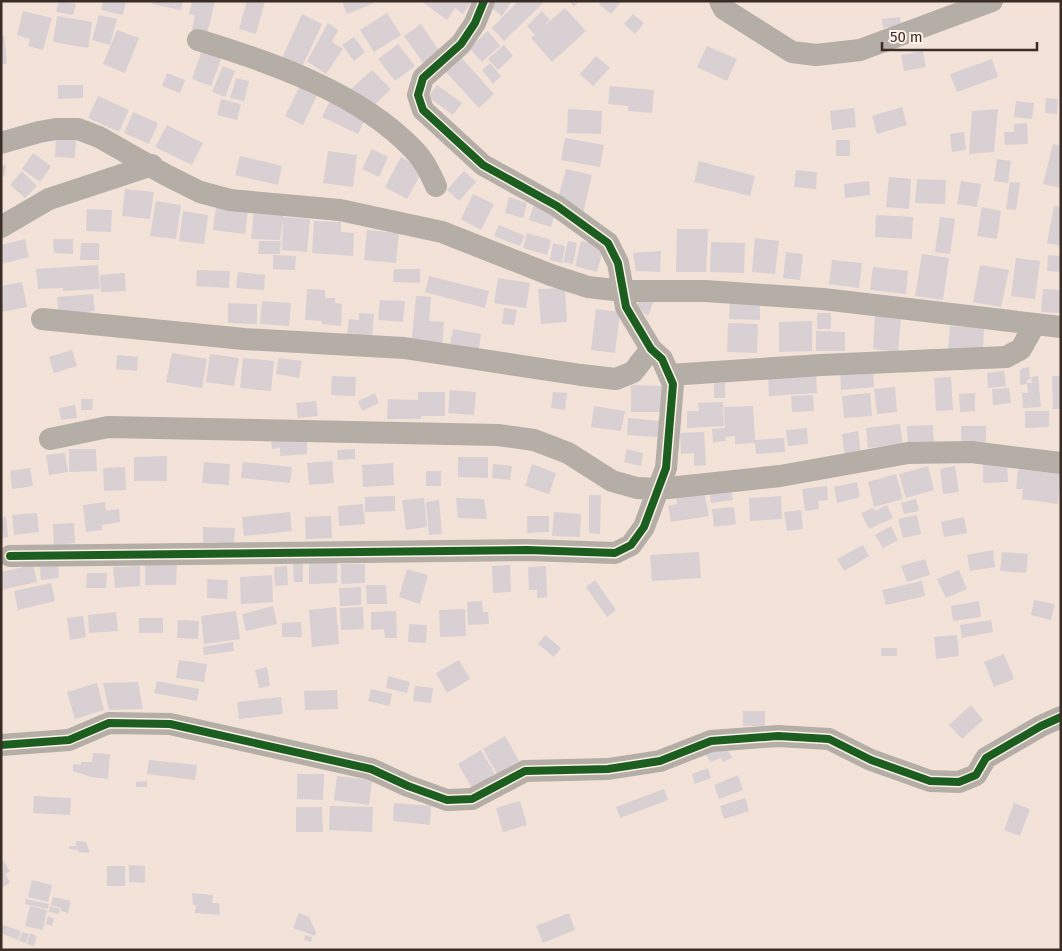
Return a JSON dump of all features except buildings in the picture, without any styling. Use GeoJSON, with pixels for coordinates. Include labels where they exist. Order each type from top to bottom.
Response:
{"type":"FeatureCollection","features":[{"type":"Feature","properties":{"kind":"street"},"geometry":{"type":"LineString","coordinates":[[10,556],[527,550],[615,552],[631,545],[644,527],[666,468],[673,384],[662,359],[651,349],[626,307],[618,263],[608,244],[557,206],[483,165],[423,110],[418,95],[423,78],[461,44],[475,23],[484,1]]}},
{"type":"Feature","properties":{"kind":"street"},"geometry":{"type":"LineString","coordinates":[[720,1],[724,9],[792,52],[816,55],[860,50],[992,1]]}},
{"type":"Feature","properties":{"kind":"street"},"geometry":{"type":"LineString","coordinates":[[198,40],[245,54],[307,79],[353,103],[415,150],[428,168],[436,186]]}},
{"type":"Feature","properties":{"kind":"street"},"geometry":{"type":"LineString","coordinates":[[1,143],[39,132],[56,129],[78,129],[99,136],[152,165],[166,175],[200,192],[230,200],[340,210],[442,232],[588,288],[705,291],[823,299],[1061,327]]}},
{"type":"Feature","properties":{"kind":"street"},"geometry":{"type":"LineString","coordinates":[[1,227],[49,200],[152,165]]}},
{"type":"Feature","properties":{"kind":"street"},"geometry":{"type":"LineString","coordinates":[[42,319],[244,339],[404,348],[616,379],[633,372],[651,349]]}},
{"type":"Feature","properties":{"kind":"street"},"geometry":{"type":"LineString","coordinates":[[669,376],[821,365],[1006,357],[1021,349],[1035,324]]}},
{"type":"Feature","properties":{"kind":"street"},"geometry":{"type":"LineString","coordinates":[[50,439],[108,428],[498,435],[534,440],[568,453],[612,481],[637,488],[659,489],[780,476],[908,453],[971,452],[1061,464]]}},
{"type":"Feature","properties":{"kind":"street"},"geometry":{"type":"LineString","coordinates":[[1,745],[68,740],[110,723],[170,724],[372,769],[408,786],[448,800],[472,799],[525,771],[608,768],[660,760],[711,741],[778,736],[828,739],[871,760],[930,781],[959,782],[976,775],[986,758],[1041,726],[1061,717]]}},
{"type":"Feature","properties":{"kind":"cycle path"},"geometry":{"type":"LineString","coordinates":[[10,556],[527,550],[615,553],[631,545],[644,527],[666,468],[673,384],[662,359],[651,349],[626,307],[618,263],[608,243],[557,206],[483,165],[423,110],[418,95],[423,78],[461,44],[475,23],[484,1]]}},
{"type":"Feature","properties":{"kind":"cycle path"},"geometry":{"type":"LineString","coordinates":[[1,745],[69,740],[109,723],[170,724],[371,769],[408,786],[447,800],[472,799],[525,771],[608,769],[660,761],[711,741],[778,736],[829,739],[871,760],[930,781],[959,782],[976,775],[986,758],[1041,726],[1061,717]]}}]}
